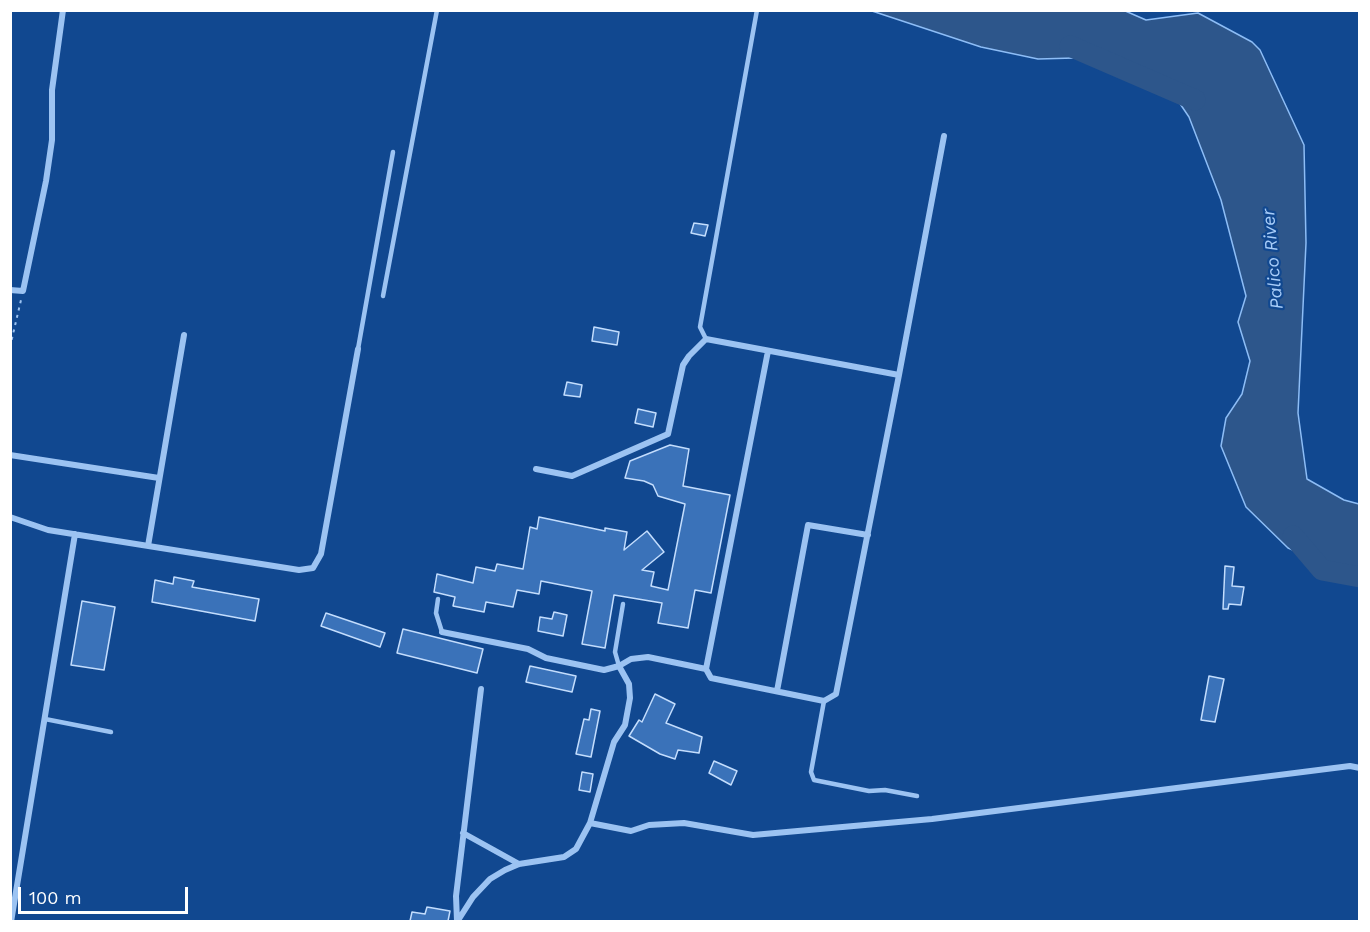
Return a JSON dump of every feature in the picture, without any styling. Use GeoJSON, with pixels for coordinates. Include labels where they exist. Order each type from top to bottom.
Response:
{"type":"FeatureCollection","features":[{"type":"Feature","properties":{"kind":"street"},"geometry":{"type":"LineString","coordinates":[[10,290],[23,291],[49,160],[52,140],[52,90],[63,10]]}},
{"type":"Feature","properties":{"kind":"street"},"geometry":{"type":"LineString","coordinates":[[768,351],[706,669],[711,678],[824,701],[836,694],[944,136]]}},
{"type":"Feature","properties":{"kind":"street"},"geometry":{"type":"LineString","coordinates":[[148,546],[184,335]]}},
{"type":"Feature","properties":{"kind":"street"},"geometry":{"type":"LineString","coordinates":[[536,469],[572,476],[668,434],[683,365],[706,339],[899,375]]}},
{"type":"Feature","properties":{"kind":"street"},"geometry":{"type":"LineString","coordinates":[[10,517],[48,530],[299,570],[313,568],[321,554],[358,349]]}},
{"type":"Feature","properties":{"kind":"street"},"geometry":{"type":"LineString","coordinates":[[10,455],[159,478]]}},
{"type":"Feature","properties":{"kind":"street"},"geometry":{"type":"LineString","coordinates":[[777,692],[808,525],[868,535]]}},
{"type":"Feature","properties":{"kind":"street"},"geometry":{"type":"LineString","coordinates":[[11,921],[75,534]]}},
{"type":"Feature","properties":{"kind":"street"},"geometry":{"type":"LineString","coordinates":[[442,632],[528,649],[546,658],[604,670],[619,666],[631,659],[648,657],[706,669]]}},
{"type":"Feature","properties":{"kind":"street"},"geometry":{"type":"LineString","coordinates":[[457,921],[473,897],[490,879],[519,864],[564,857],[576,849],[590,823],[614,742],[625,725],[630,698],[629,684],[619,666]]}},
{"type":"Feature","properties":{"kind":"street"},"geometry":{"type":"LineString","coordinates":[[457,921],[456,896],[481,688]]}},
{"type":"Feature","properties":{"kind":"street"},"geometry":{"type":"LineString","coordinates":[[590,823],[631,831],[649,825],[684,824],[753,835],[932,819],[1359,766]]}},
{"type":"Feature","properties":{"kind":"street"},"geometry":{"type":"LineString","coordinates":[[464,834],[519,864]]}},
{"type":"Feature","properties":{"kind":"lane"},"geometry":{"type":"LineString","coordinates":[[383,296],[437,10]]}},
{"type":"Feature","properties":{"kind":"lane"},"geometry":{"type":"LineString","coordinates":[[706,339],[700,327],[757,10]]}},
{"type":"Feature","properties":{"kind":"lane"},"geometry":{"type":"LineString","coordinates":[[358,349],[393,152]]}},
{"type":"Feature","properties":{"kind":"lane"},"geometry":{"type":"LineString","coordinates":[[438,599],[436,613],[442,632]]}},
{"type":"Feature","properties":{"kind":"lane"},"geometry":{"type":"LineString","coordinates":[[619,666],[615,652],[623,604]]}},
{"type":"Feature","properties":{"kind":"lane"},"geometry":{"type":"LineString","coordinates":[[824,701],[811,772],[814,780],[869,791],[885,790],[917,796]]}},
{"type":"Feature","properties":{"kind":"lane"},"geometry":{"type":"LineString","coordinates":[[45,719],[111,732]]}},
{"type":"Feature","properties":{"kind":"path"},"geometry":{"type":"LineString","coordinates":[[10,347],[23,291]]}},
{"type":"Feature","properties":{"kind":"water"},"geometry":{"type":"Polygon","coordinates":[[[1123,10],[1146,20],[1198,13],[1252,42],[1260,50],[1304,145],[1306,243],[1298,413],[1307,479],[1344,500],[1359,504],[1359,578],[1288,548],[1246,507],[1221,446],[1226,418],[1242,394],[1250,361],[1238,322],[1246,296],[1221,200],[1189,117],[1162,77],[1111,57],[1038,59],[981,47],[872,11],[1123,10]]]}},
{"type":"Feature","properties":{"kind":"building"},"geometry":{"type":"Polygon","coordinates":[[[694,223],[708,225],[705,236],[691,233],[694,223]]]}},
{"type":"Feature","properties":{"kind":"building"},"geometry":{"type":"Polygon","coordinates":[[[594,327],[619,332],[617,345],[592,341],[594,327]]]}},
{"type":"Feature","properties":{"kind":"building"},"geometry":{"type":"Polygon","coordinates":[[[567,382],[582,385],[580,397],[564,395],[567,382]]]}},
{"type":"Feature","properties":{"kind":"building"},"geometry":{"type":"Polygon","coordinates":[[[638,409],[656,413],[653,427],[635,423],[638,409]]]}},
{"type":"Feature","properties":{"kind":"building"},"geometry":{"type":"Polygon","coordinates":[[[670,445],[689,449],[683,486],[730,495],[711,593],[695,590],[688,628],[658,623],[662,603],[614,595],[605,648],[582,644],[592,591],[541,581],[539,594],[517,590],[513,607],[486,602],[484,612],[453,606],[455,597],[434,592],[437,574],[473,583],[476,567],[495,571],[497,564],[523,569],[530,527],[537,529],[539,517],[605,531],[605,528],[627,532],[624,550],[647,531],[664,552],[642,570],[654,572],[651,586],[668,590],[685,504],[658,496],[653,485],[644,481],[625,478],[630,461],[670,445]]]}},
{"type":"Feature","properties":{"kind":"building"},"geometry":{"type":"Polygon","coordinates":[[[1225,566],[1234,567],[1232,586],[1244,587],[1241,605],[1229,604],[1228,609],[1223,609],[1225,566]]]}},
{"type":"Feature","properties":{"kind":"building"},"geometry":{"type":"Polygon","coordinates":[[[174,577],[194,581],[192,587],[259,599],[255,621],[152,602],[155,580],[173,584],[174,577]]]}},
{"type":"Feature","properties":{"kind":"building"},"geometry":{"type":"Polygon","coordinates":[[[82,601],[115,607],[104,670],[71,665],[82,601]]]}},
{"type":"Feature","properties":{"kind":"building"},"geometry":{"type":"Polygon","coordinates":[[[554,612],[567,615],[563,636],[538,631],[540,617],[552,619],[554,612]]]}},
{"type":"Feature","properties":{"kind":"building"},"geometry":{"type":"Polygon","coordinates":[[[326,613],[385,633],[380,647],[321,626],[326,613]]]}},
{"type":"Feature","properties":{"kind":"building"},"geometry":{"type":"Polygon","coordinates":[[[403,629],[483,649],[477,673],[397,653],[403,629]]]}},
{"type":"Feature","properties":{"kind":"building"},"geometry":{"type":"Polygon","coordinates":[[[530,666],[576,676],[572,692],[526,682],[530,666]]]}},
{"type":"Feature","properties":{"kind":"building"},"geometry":{"type":"Polygon","coordinates":[[[1209,676],[1224,679],[1215,722],[1201,720],[1209,676]]]}},
{"type":"Feature","properties":{"kind":"building"},"geometry":{"type":"Polygon","coordinates":[[[655,694],[675,704],[666,723],[702,737],[699,753],[678,750],[675,759],[660,754],[629,736],[639,720],[642,722],[655,694]]]}},
{"type":"Feature","properties":{"kind":"building"},"geometry":{"type":"Polygon","coordinates":[[[591,709],[600,711],[591,757],[576,754],[584,719],[589,720],[591,709]]]}},
{"type":"Feature","properties":{"kind":"building"},"geometry":{"type":"Polygon","coordinates":[[[714,761],[737,771],[731,785],[709,773],[714,761]]]}},
{"type":"Feature","properties":{"kind":"building"},"geometry":{"type":"Polygon","coordinates":[[[582,772],[593,774],[590,792],[579,790],[582,772]]]}},
{"type":"Feature","properties":{"kind":"building"},"geometry":{"type":"Polygon","coordinates":[[[427,907],[450,911],[448,921],[410,921],[412,912],[425,914],[427,907]]]}},
{"type":"Feature","properties":{"kind":"waterway","name":"Palico River"},"geometry":{"type":"LineString","coordinates":[[1070,46],[1195,100]]}},
{"type":"Feature","properties":{"kind":"waterway","name":"Palico River"},"geometry":{"type":"LineString","coordinates":[[1293,536],[1322,570],[1360,577]]}}]}
